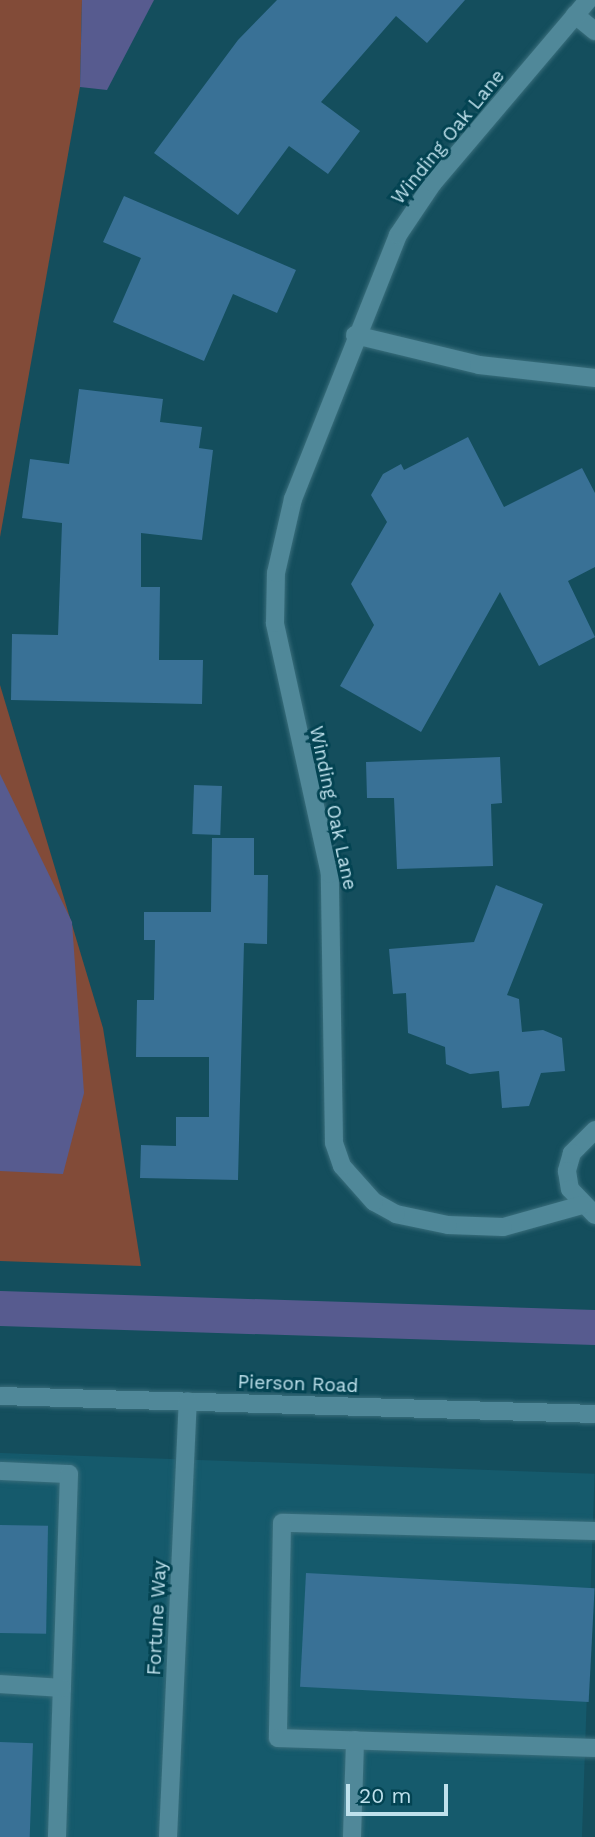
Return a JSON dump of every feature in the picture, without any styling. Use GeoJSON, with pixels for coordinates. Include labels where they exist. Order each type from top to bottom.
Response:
{"type":"FeatureCollection","features":[{"type":"Feature","properties":{"kind":"street","name":"Winding Oak Lane"},"geometry":{"type":"LineString","coordinates":[[588,0],[433,183],[398,235],[355,335],[286,523],[276,573],[275,623],[330,873],[334,1143],[356,1186],[396,1214],[448,1225],[503,1227],[589,1210]]}},
{"type":"Feature","properties":{"kind":"street"},"geometry":{"type":"LineString","coordinates":[[575,15],[595,31]]}},
{"type":"Feature","properties":{"kind":"street"},"geometry":{"type":"LineString","coordinates":[[355,335],[479,365],[595,378]]}},
{"type":"Feature","properties":{"kind":"street","name":"Winding Oak Lane"},"geometry":{"type":"LineString","coordinates":[[589,1210],[570,1189],[567,1171],[572,1153],[582,1138],[595,1130]]}},
{"type":"Feature","properties":{"kind":"street","name":"Pierson Road"},"geometry":{"type":"LineString","coordinates":[[0,1396],[595,1414]]}},
{"type":"Feature","properties":{"kind":"street","name":"Fortune Way"},"geometry":{"type":"LineString","coordinates":[[168,1837],[188,1401]]}},
{"type":"Feature","properties":{"kind":"street"},"geometry":{"type":"LineString","coordinates":[[0,1471],[69,1475],[57,1837]]}},
{"type":"Feature","properties":{"kind":"street"},"geometry":{"type":"LineString","coordinates":[[595,1531],[282,1523],[278,1738],[595,1748]]}},
{"type":"Feature","properties":{"kind":"street"},"geometry":{"type":"LineString","coordinates":[[0,1684],[62,1688]]}},
{"type":"Feature","properties":{"kind":"street"},"geometry":{"type":"LineString","coordinates":[[352,1837],[355,1740]]}},
{"type":"Feature","properties":{"kind":"shaded area"},"geometry":{"type":"Polygon","coordinates":[[[0,0],[82,0],[80,87],[0,537],[0,0]]]}},
{"type":"Feature","properties":{"kind":"shaded area"},"geometry":{"type":"Polygon","coordinates":[[[82,0],[154,0],[107,90],[80,87],[82,0]]]}},
{"type":"Feature","properties":{"kind":"shaded area"},"geometry":{"type":"Polygon","coordinates":[[[0,685],[103,1028],[141,1266],[0,1261],[0,685]]]}},
{"type":"Feature","properties":{"kind":"shaded area"},"geometry":{"type":"Polygon","coordinates":[[[0,774],[72,922],[84,1093],[63,1174],[0,1171],[0,774]]]}},
{"type":"Feature","properties":{"kind":"shaded area"},"geometry":{"type":"Polygon","coordinates":[[[0,1453],[595,1474],[582,1837],[0,1837],[0,1453]]]}},
{"type":"Feature","properties":{"kind":"building"},"geometry":{"type":"Polygon","coordinates":[[[277,0],[465,0],[427,43],[396,16],[321,102],[360,131],[328,174],[289,146],[238,215],[154,153],[238,40],[277,0]]]}},
{"type":"Feature","properties":{"kind":"building"},"geometry":{"type":"Polygon","coordinates":[[[124,196],[296,270],[277,313],[233,294],[204,361],[113,322],[141,258],[103,242],[124,196]]]}},
{"type":"Feature","properties":{"kind":"building"},"geometry":{"type":"Polygon","coordinates":[[[79,389],[163,399],[160,422],[202,427],[199,448],[213,450],[202,540],[141,533],[141,587],[160,587],[159,660],[203,660],[202,704],[11,700],[12,634],[58,635],[62,523],[22,518],[30,459],[69,464],[79,389]]]}},
{"type":"Feature","properties":{"kind":"building"},"geometry":{"type":"Polygon","coordinates":[[[468,437],[504,507],[582,468],[595,493],[595,567],[568,581],[595,637],[539,666],[500,592],[421,732],[340,686],[374,625],[351,584],[387,522],[371,495],[383,474],[401,464],[404,470],[468,437]]]}},
{"type":"Feature","properties":{"kind":"building"},"geometry":{"type":"Polygon","coordinates":[[[500,757],[502,803],[491,804],[493,866],[397,869],[394,798],[367,798],[366,762],[500,757]]]}},
{"type":"Feature","properties":{"kind":"building"},"geometry":{"type":"Polygon","coordinates":[[[194,785],[222,786],[220,835],[192,834],[194,785]]]}},
{"type":"Feature","properties":{"kind":"building"},"geometry":{"type":"Polygon","coordinates":[[[212,838],[254,838],[254,875],[268,875],[267,944],[244,943],[238,1180],[140,1178],[141,1145],[176,1146],[176,1117],[209,1117],[209,1057],[136,1057],[137,1000],[154,1000],[155,940],[144,940],[144,912],[211,912],[212,838]]]}},
{"type":"Feature","properties":{"kind":"building"},"geometry":{"type":"Polygon","coordinates":[[[496,885],[543,904],[507,995],[519,999],[522,1032],[543,1030],[562,1038],[565,1071],[541,1073],[529,1106],[502,1108],[499,1071],[470,1074],[446,1064],[445,1047],[408,1033],[406,993],[393,994],[389,949],[474,942],[496,885]]]}},
{"type":"Feature","properties":{"kind":"building"},"geometry":{"type":"Polygon","coordinates":[[[0,1525],[48,1526],[46,1634],[0,1633],[0,1525]]]}},
{"type":"Feature","properties":{"kind":"building"},"geometry":{"type":"Polygon","coordinates":[[[306,1573],[595,1588],[589,1702],[300,1687],[306,1573]]]}},
{"type":"Feature","properties":{"kind":"building"},"geometry":{"type":"Polygon","coordinates":[[[0,1742],[33,1743],[30,1837],[0,1837],[0,1742]]]}},
{"type":"Feature","properties":{"kind":"waterway"},"geometry":{"type":"LineString","coordinates":[[0,1308],[595,1327]]}}]}
